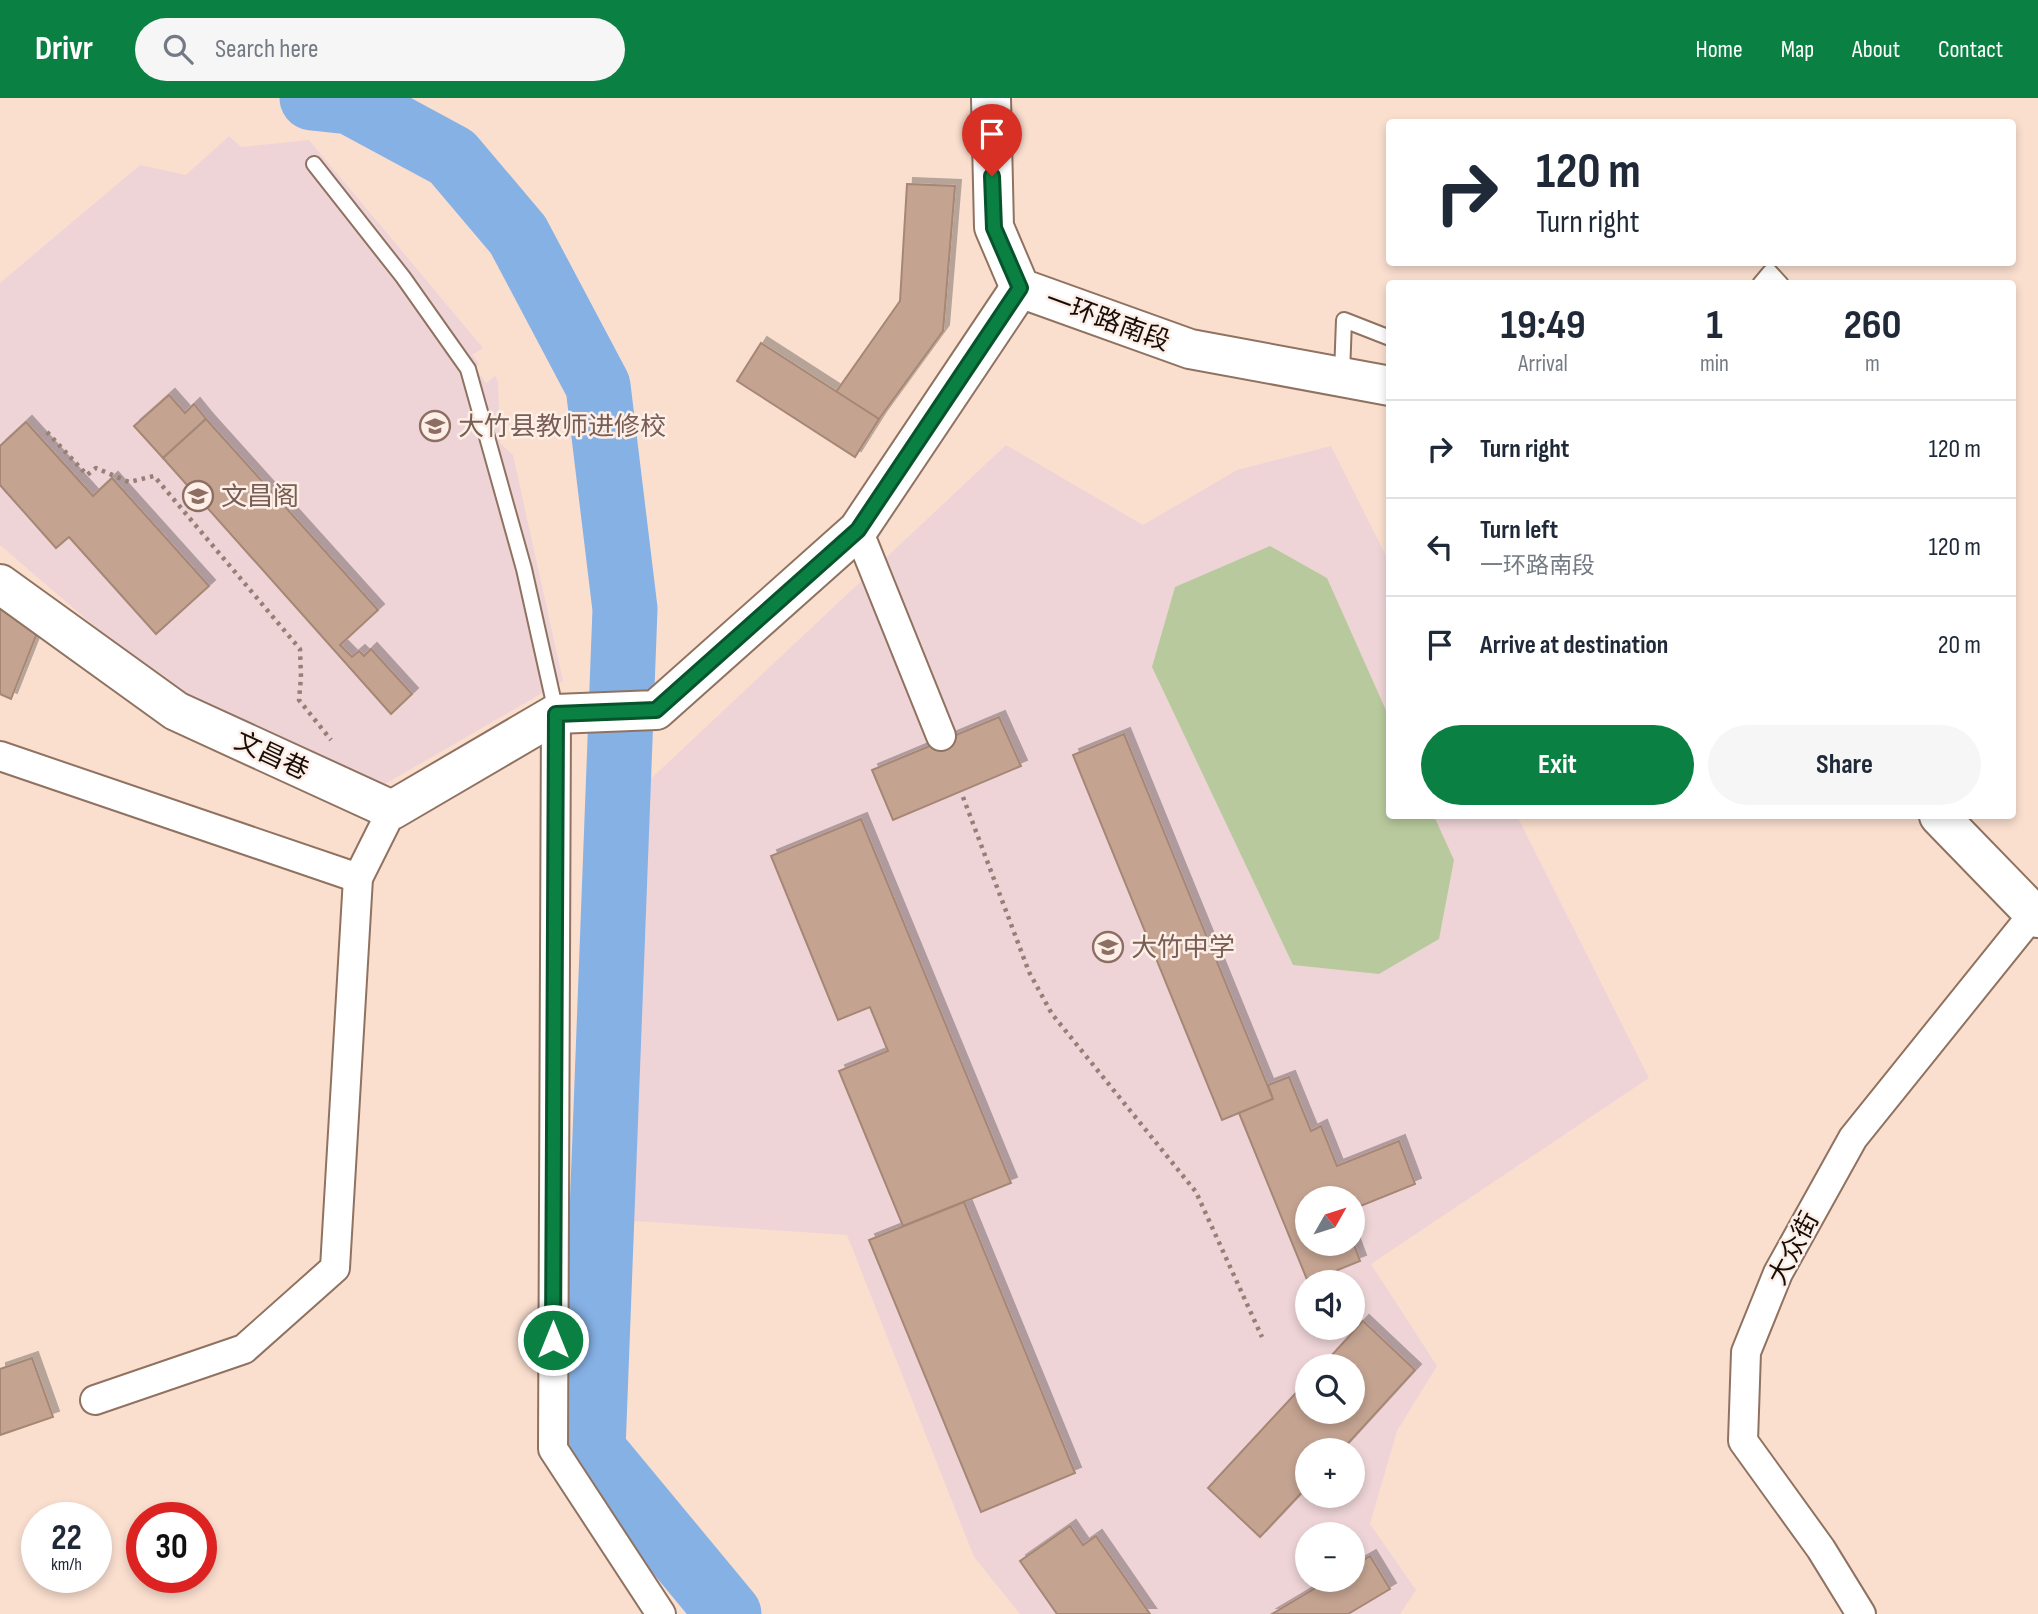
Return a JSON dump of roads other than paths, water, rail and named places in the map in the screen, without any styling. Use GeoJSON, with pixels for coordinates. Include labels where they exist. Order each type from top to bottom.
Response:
{"type":"FeatureCollection","features":[{"type":"Feature","properties":{"kind":"street","name":"一环路南段"},"geometry":{"type":"LineString","coordinates":[[991,98],[994,228],[1020,288],[1191,349],[1386,385]]}},
{"type":"Feature","properties":{"kind":"street"},"geometry":{"type":"LineString","coordinates":[[95,1400],[244,1349],[335,1268],[358,878],[392,810],[556,714],[656,710],[858,530],[1020,288]]}},
{"type":"Feature","properties":{"kind":"street"},"geometry":{"type":"LineString","coordinates":[[858,530],[941,736]]}},
{"type":"Feature","properties":{"kind":"street","name":"文昌巷"},"geometry":{"type":"LineString","coordinates":[[0,584],[176,710],[392,810]]}},
{"type":"Feature","properties":{"kind":"street"},"geometry":{"type":"LineString","coordinates":[[556,714],[553,1448],[661,1614]]}},
{"type":"Feature","properties":{"kind":"street"},"geometry":{"type":"LineString","coordinates":[[0,757],[358,878]]}},
{"type":"Feature","properties":{"kind":"street"},"geometry":{"type":"LineString","coordinates":[[1942,819],[2037,914]]}},
{"type":"Feature","properties":{"kind":"street","name":"大众街"},"geometry":{"type":"LineString","coordinates":[[1860,1614],[1821,1549],[1743,1441],[1746,1352],[1777,1273],[1853,1138],[2037,914]]}},
{"type":"Feature","properties":{"kind":"lane"},"geometry":{"type":"LineString","coordinates":[[314,164],[403,277],[468,369],[523,569],[556,714]]}},
{"type":"Feature","properties":{"kind":"lane"},"geometry":{"type":"LineString","coordinates":[[1763,280],[1770,272],[1777,280]]}},
{"type":"Feature","properties":{"kind":"lane"},"geometry":{"type":"LineString","coordinates":[[1342,376],[1344,320],[1386,336]]}},
{"type":"Feature","properties":{"kind":"waterway"},"geometry":{"type":"LineString","coordinates":[[312,98],[350,102],[452,157],[518,235],[598,386],[625,609],[593,1450],[729,1614]]}},
{"type":"Feature","properties":{"kind":"place","name":"大竹县教师进修校"},"geometry":{"type":"Point","coordinates":[435,426]}},
{"type":"Feature","properties":{"kind":"place","name":"文昌阁"},"geometry":{"type":"Point","coordinates":[198,496]}},
{"type":"Feature","properties":{"kind":"place","name":"大竹中学"},"geometry":{"type":"Point","coordinates":[1108,947]}}]}
